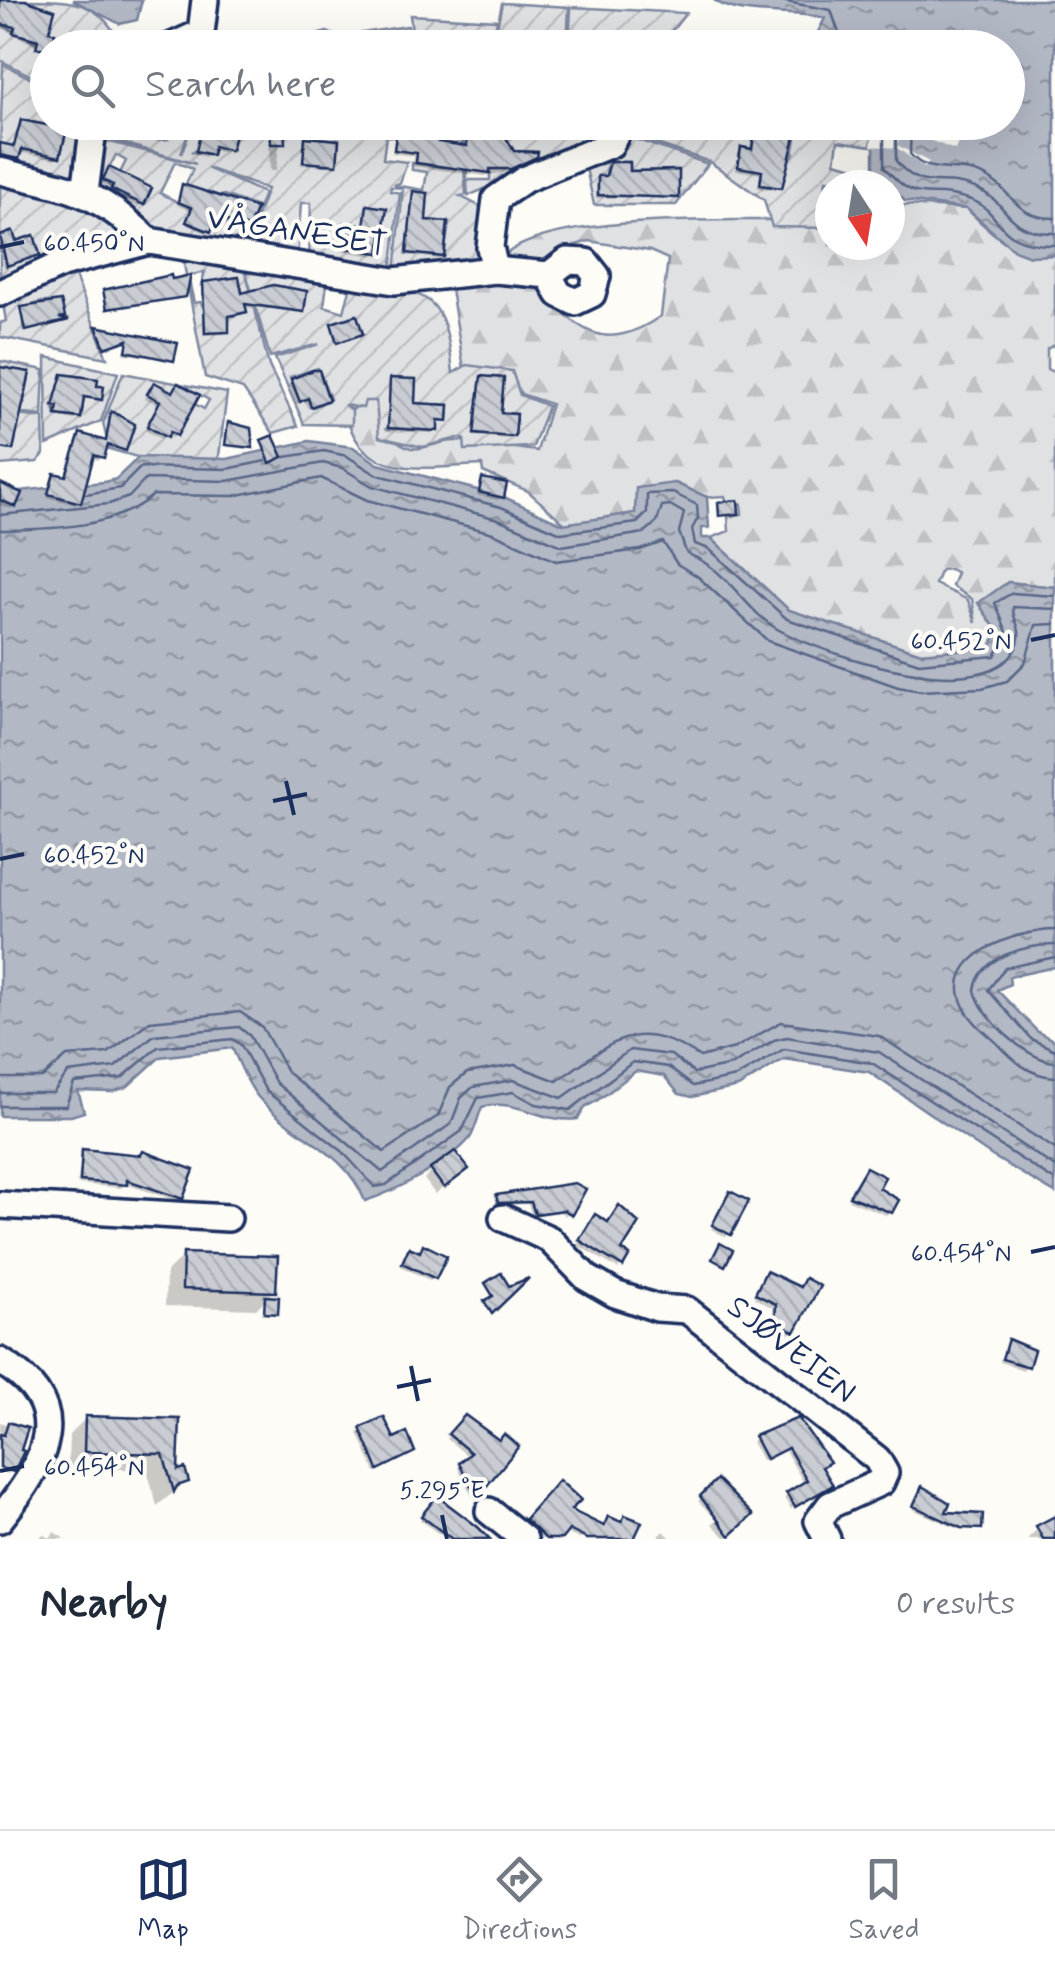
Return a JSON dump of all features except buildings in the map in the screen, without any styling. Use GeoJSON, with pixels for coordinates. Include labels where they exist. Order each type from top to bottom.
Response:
{"type":"FeatureCollection","features":[{"type":"Feature","properties":{"kind":"street"},"geometry":{"type":"LineString","coordinates":[[201,30],[205,0]]}},
{"type":"Feature","properties":{"kind":"street"},"geometry":{"type":"LineString","coordinates":[[85,192],[92,140]]}},
{"type":"Feature","properties":{"kind":"street"},"geometry":{"type":"LineString","coordinates":[[495,270],[490,247],[496,199],[525,178],[613,140]]}},
{"type":"Feature","properties":{"kind":"street"},"geometry":{"type":"LineString","coordinates":[[0,171],[85,192],[122,215],[149,242]]}},
{"type":"Feature","properties":{"kind":"street","name":"VÅGANESET"},"geometry":{"type":"LineString","coordinates":[[0,293],[62,264],[149,242],[394,281],[495,270],[549,275]]}},
{"type":"Feature","properties":{"kind":"street"},"geometry":{"type":"LineString","coordinates":[[0,1204],[228,1218]]}},
{"type":"Feature","properties":{"kind":"street","name":"SJØVEIEN"},"geometry":{"type":"LineString","coordinates":[[504,1218],[549,1239],[587,1278],[616,1294],[658,1308],[687,1310],[877,1458],[885,1472],[881,1482],[830,1506],[820,1515],[819,1526],[826,1539]]}},
{"type":"Feature","properties":{"kind":"street"},"geometry":{"type":"LineString","coordinates":[[0,1361],[40,1393],[49,1418],[29,1475],[0,1519]]}},
{"type":"Feature","properties":{"kind":"street"},"geometry":{"type":"LineString","coordinates":[[488,1511],[524,1539]]}},
{"type":"Feature","properties":{"kind":"green space"},"geometry":{"type":"Polygon","coordinates":[[[25,0],[84,6],[95,11],[113,30],[49,30],[54,11],[25,0]]]}},
{"type":"Feature","properties":{"kind":"green space"},"geometry":{"type":"Polygon","coordinates":[[[502,3],[569,7],[568,30],[496,30],[502,3]]]}},
{"type":"Feature","properties":{"kind":"green space"},"geometry":{"type":"Polygon","coordinates":[[[571,7],[686,13],[672,30],[570,30],[571,7]]]}},
{"type":"Feature","properties":{"kind":"green space"},"geometry":{"type":"Polygon","coordinates":[[[410,15],[497,20],[495,30],[412,30],[410,15]]]}},
{"type":"Feature","properties":{"kind":"green space"},"geometry":{"type":"Polygon","coordinates":[[[0,24],[30,39],[30,75],[0,60],[0,24]]]}},
{"type":"Feature","properties":{"kind":"green space"},"geometry":{"type":"Polygon","coordinates":[[[3,64],[30,78],[30,122],[21,120],[15,144],[60,157],[64,140],[86,140],[81,177],[68,183],[0,166],[0,152],[1,160],[17,165],[22,149],[2,144],[0,148],[3,64]]]}},
{"type":"Feature","properties":{"kind":"green space"},"geometry":{"type":"Polygon","coordinates":[[[102,140],[196,164],[112,140],[186,140],[181,154],[186,140],[199,140],[197,150],[191,152],[212,154],[214,146],[231,150],[234,140],[315,140],[319,165],[337,164],[339,140],[385,140],[383,159],[407,162],[400,183],[394,185],[424,190],[427,172],[412,170],[412,163],[444,167],[447,144],[438,140],[462,140],[466,195],[460,196],[481,207],[478,261],[395,273],[403,188],[391,187],[390,191],[400,193],[391,273],[309,261],[311,203],[301,203],[297,260],[245,249],[267,189],[207,168],[264,193],[243,249],[180,241],[96,196],[102,140]],[[116,155],[103,179],[120,197],[145,203],[150,192],[120,173],[126,161],[116,155]],[[175,162],[160,193],[178,202],[193,169],[175,162]],[[224,195],[189,207],[214,224],[230,223],[232,217],[249,226],[257,207],[224,195]],[[367,206],[366,226],[344,223],[341,247],[379,253],[383,229],[367,206]],[[433,221],[432,227],[410,225],[407,253],[444,256],[449,222],[433,221]]]}},
{"type":"Feature","properties":{"kind":"green space"},"geometry":{"type":"Polygon","coordinates":[[[464,140],[467,140],[467,180],[490,180],[490,169],[534,164],[536,152],[513,151],[508,140],[594,140],[595,142],[468,196],[464,140]]]}},
{"type":"Feature","properties":{"kind":"green space"},"geometry":{"type":"Polygon","coordinates":[[[620,140],[638,140],[708,164],[676,205],[594,205],[585,163],[620,140]],[[607,162],[606,176],[598,176],[599,195],[679,197],[678,170],[630,171],[629,162],[607,162]]]}},
{"type":"Feature","properties":{"kind":"green space"},"geometry":{"type":"Polygon","coordinates":[[[645,140],[753,140],[752,149],[741,147],[738,166],[762,171],[760,185],[782,188],[784,155],[793,156],[796,140],[872,140],[871,146],[838,141],[835,162],[866,170],[815,170],[815,228],[772,227],[764,200],[710,162],[645,140]]]}},
{"type":"Feature","properties":{"kind":"green space"},"geometry":{"type":"Polygon","coordinates":[[[0,178],[59,193],[61,203],[61,196],[117,224],[116,238],[0,287],[0,244],[7,265],[40,254],[34,235],[16,241],[12,232],[0,236],[0,178]]]}},
{"type":"Feature","properties":{"kind":"green space"},"geometry":{"type":"Polygon","coordinates":[[[905,205],[967,209],[996,236],[1017,248],[1055,255],[1055,344],[1047,349],[1047,369],[1055,373],[1055,587],[1008,582],[979,603],[998,632],[991,647],[921,653],[789,610],[711,538],[729,531],[728,516],[742,514],[741,504],[727,505],[725,496],[707,497],[675,483],[635,513],[565,524],[528,491],[483,472],[482,465],[398,466],[364,450],[353,433],[346,410],[354,409],[361,399],[386,397],[386,431],[406,446],[422,448],[468,441],[537,451],[551,404],[521,394],[513,378],[464,369],[450,283],[492,279],[536,283],[578,325],[606,336],[622,334],[661,316],[668,259],[650,251],[589,241],[570,247],[548,263],[509,265],[504,256],[529,241],[566,231],[708,220],[815,220],[815,260],[905,260],[905,205]],[[941,570],[935,584],[968,600],[976,623],[972,599],[952,586],[957,573],[941,570]]]}},
{"type":"Feature","properties":{"kind":"green space"},"geometry":{"type":"Polygon","coordinates":[[[183,259],[244,265],[327,283],[324,306],[344,312],[351,285],[415,294],[437,310],[444,324],[453,373],[467,365],[512,371],[520,395],[548,406],[533,447],[465,450],[464,439],[458,438],[423,447],[379,437],[376,401],[365,401],[363,408],[344,405],[352,410],[352,425],[304,424],[275,358],[319,344],[270,357],[245,269],[269,366],[298,426],[273,433],[243,389],[205,377],[183,259]],[[205,272],[188,276],[194,303],[201,302],[203,307],[217,304],[223,318],[247,312],[239,277],[201,285],[205,272]],[[274,285],[273,288],[304,311],[306,291],[274,285]],[[356,315],[331,323],[337,342],[363,334],[356,315]],[[318,368],[290,377],[300,401],[308,398],[312,407],[330,399],[318,368]],[[438,404],[388,428],[437,431],[438,420],[448,420],[449,405],[438,404]],[[476,412],[475,434],[515,437],[516,414],[476,412]]]}},
{"type":"Feature","properties":{"kind":"green space"},"geometry":{"type":"Polygon","coordinates":[[[72,268],[107,358],[0,337],[0,323],[6,321],[3,304],[72,268]],[[61,302],[28,306],[34,328],[65,321],[61,302]]]}},
{"type":"Feature","properties":{"kind":"green space"},"geometry":{"type":"Polygon","coordinates":[[[46,357],[118,373],[101,421],[47,445],[46,357]],[[62,374],[54,405],[57,415],[81,418],[87,377],[62,374]]]}},
{"type":"Feature","properties":{"kind":"green space"},"geometry":{"type":"Polygon","coordinates":[[[0,361],[44,370],[42,416],[0,411],[0,401],[24,404],[30,372],[0,368],[0,361]]]}},
{"type":"Feature","properties":{"kind":"green space"},"geometry":{"type":"Polygon","coordinates":[[[123,373],[227,393],[218,464],[158,463],[109,449],[103,423],[123,373]],[[182,385],[148,427],[166,437],[170,432],[177,436],[195,404],[204,409],[209,400],[182,385]]]}},
{"type":"Feature","properties":{"kind":"green space"},"geometry":{"type":"Polygon","coordinates":[[[0,413],[43,418],[44,454],[37,462],[0,465],[0,448],[13,450],[18,424],[0,413]]]}},
{"type":"Feature","properties":{"kind":"water"},"geometry":{"type":"Polygon","coordinates":[[[73,0],[142,0],[137,20],[120,24],[73,0]]]}},
{"type":"Feature","properties":{"kind":"water"},"geometry":{"type":"Polygon","coordinates":[[[714,0],[1055,0],[1055,255],[1030,256],[1014,250],[967,209],[905,201],[905,170],[874,170],[874,140],[1025,140],[1025,30],[819,30],[825,18],[737,9],[714,0]]]}},
{"type":"Feature","properties":{"kind":"water"},"geometry":{"type":"Polygon","coordinates":[[[309,441],[353,447],[378,464],[504,497],[563,524],[635,513],[636,488],[675,483],[707,497],[709,528],[702,528],[702,538],[711,538],[789,610],[921,653],[991,647],[998,632],[978,603],[1008,582],[1055,587],[1055,967],[1009,977],[1010,984],[997,990],[1038,1032],[1055,1041],[1055,1193],[992,1156],[869,1072],[784,1059],[738,1087],[692,1097],[679,1094],[664,1076],[636,1071],[586,1106],[578,1119],[552,1118],[507,1105],[482,1107],[470,1138],[461,1148],[406,1184],[365,1201],[356,1183],[331,1155],[258,1097],[232,1048],[160,1057],[127,1087],[112,1092],[78,1091],[84,1112],[71,1116],[0,1116],[0,493],[116,479],[139,457],[227,459],[309,441]]]}},
{"type":"Feature","properties":{"kind":"pier"},"geometry":{"type":"Polygon","coordinates":[[[872,140],[899,140],[897,145],[929,162],[925,168],[897,148],[871,146],[872,140]]]}},
{"type":"Feature","properties":{"kind":"pier"},"geometry":{"type":"Polygon","coordinates":[[[929,140],[958,143],[955,150],[929,140]]]}}]}
